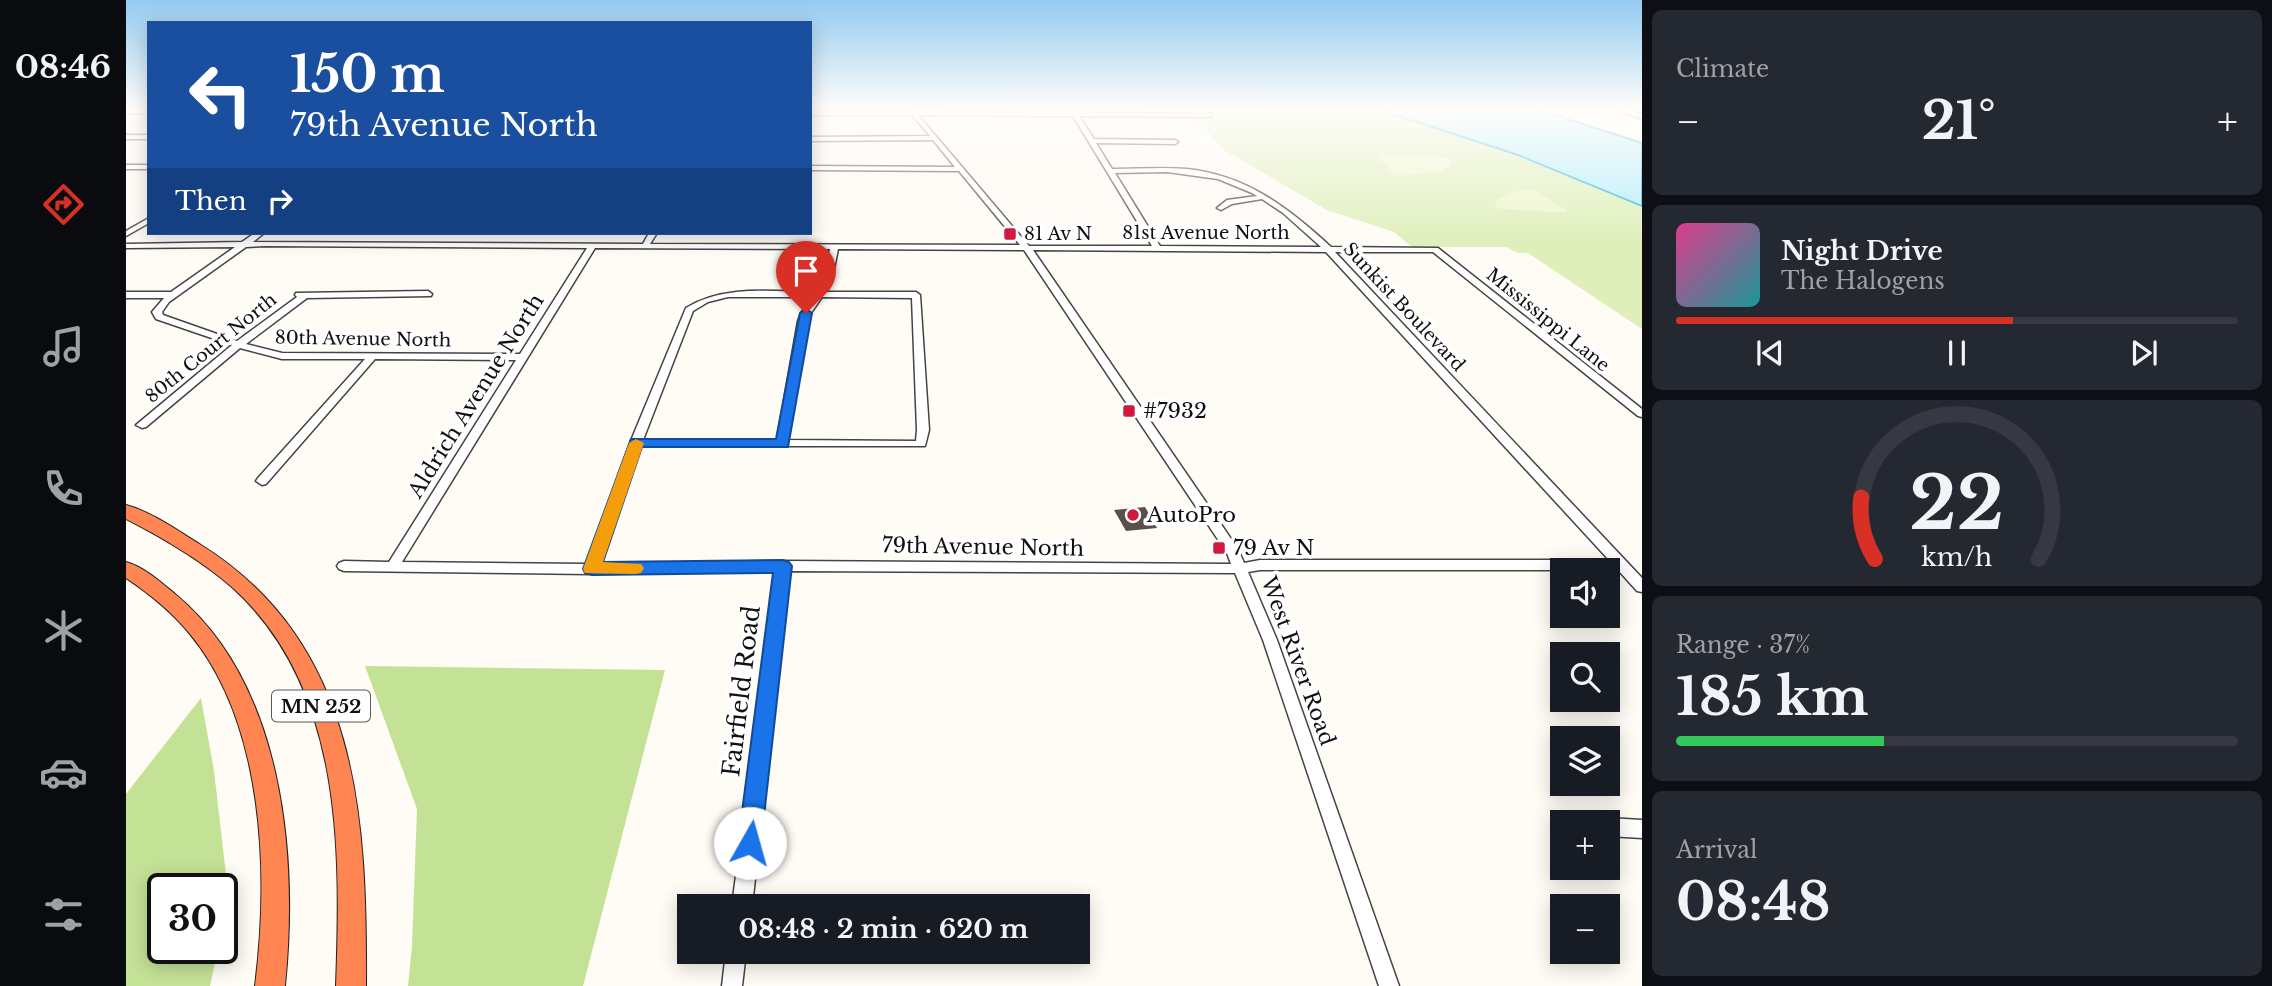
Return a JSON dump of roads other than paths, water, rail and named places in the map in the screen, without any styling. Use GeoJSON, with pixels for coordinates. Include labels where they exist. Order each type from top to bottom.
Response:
{"type":"FeatureCollection","features":[{"type":"Feature","properties":{"kind":"highway","name":"MN 252"},"geometry":{"type":"LineString","coordinates":[[126,511],[186,543],[242,585],[267,610],[303,666],[326,718],[344,788],[352,856],[351,986]]}},
{"type":"Feature","properties":{"kind":"highway","name":"MN 252"},"geometry":{"type":"LineString","coordinates":[[126,569],[159,591],[197,628],[220,660],[249,725],[270,799],[275,839],[274,943],[270,986]]}},
{"type":"Feature","properties":{"kind":"street","name":"West River Road"},"geometry":{"type":"LineString","coordinates":[[951,156],[1028,248],[1205,506],[1242,568],[1270,640],[1389,986]]}},
{"type":"Feature","properties":{"kind":"street"},"geometry":{"type":"LineString","coordinates":[[1101,156],[1158,249]]}},
{"type":"Feature","properties":{"kind":"street"},"geometry":{"type":"LineString","coordinates":[[126,167],[147,167]]}},
{"type":"Feature","properties":{"kind":"street"},"geometry":{"type":"LineString","coordinates":[[812,169],[961,169]]}},
{"type":"Feature","properties":{"kind":"street","name":"Sunkist Boulevard"},"geometry":{"type":"LineString","coordinates":[[1110,171],[1212,174],[1293,215],[1328,249],[1642,587]]}},
{"type":"Feature","properties":{"kind":"street"},"geometry":{"type":"LineString","coordinates":[[1221,208],[1230,202],[1262,197]]}},
{"type":"Feature","properties":{"kind":"street"},"geometry":{"type":"LineString","coordinates":[[126,234],[147,221]]}},
{"type":"Feature","properties":{"kind":"street"},"geometry":{"type":"LineString","coordinates":[[165,321],[157,312],[173,295],[257,235]]}},
{"type":"Feature","properties":{"kind":"street"},"geometry":{"type":"LineString","coordinates":[[645,246],[652,235]]}},
{"type":"Feature","properties":{"kind":"street","name":"81st Avenue North"},"geometry":{"type":"LineString","coordinates":[[126,245],[1435,250]]}},
{"type":"Feature","properties":{"kind":"street","name":"Aldrich Avenue North"},"geometry":{"type":"LineString","coordinates":[[393,566],[592,246]]}},
{"type":"Feature","properties":{"kind":"street"},"geometry":{"type":"LineString","coordinates":[[782,443],[803,321],[827,284],[834,248]]}},
{"type":"Feature","properties":{"kind":"street","name":"Mississippi Lane"},"geometry":{"type":"LineString","coordinates":[[1435,250],[1642,414]]}},
{"type":"Feature","properties":{"kind":"street","name":"80th Court North"},"geometry":{"type":"LineString","coordinates":[[142,425],[238,345],[305,295],[428,294]]}},
{"type":"Feature","properties":{"kind":"street"},"geometry":{"type":"LineString","coordinates":[[126,295],[173,295]]}},
{"type":"Feature","properties":{"kind":"street"},"geometry":{"type":"LineString","coordinates":[[292,295],[305,295]]}},
{"type":"Feature","properties":{"kind":"street"},"geometry":{"type":"LineString","coordinates":[[592,569],[636,443],[686,316],[695,304],[728,295],[916,295],[923,430],[921,444],[636,443]]}},
{"type":"Feature","properties":{"kind":"street","name":"80th Avenue North"},"geometry":{"type":"LineString","coordinates":[[165,321],[282,356],[523,357]]}},
{"type":"Feature","properties":{"kind":"street"},"geometry":{"type":"LineString","coordinates":[[262,481],[372,357]]}},
{"type":"Feature","properties":{"kind":"street","name":"79th Avenue North"},"geometry":{"type":"LineString","coordinates":[[344,566],[1226,570],[1260,565],[1621,565]]}},
{"type":"Feature","properties":{"kind":"street","name":"Fairfield Road"},"geometry":{"type":"LineString","coordinates":[[743,894],[783,566]]}},
{"type":"Feature","properties":{"kind":"street"},"geometry":{"type":"LineString","coordinates":[[1620,828],[1642,829]]}},
{"type":"Feature","properties":{"kind":"street"},"geometry":{"type":"LineString","coordinates":[[732,986],[735,964]]}},
{"type":"Feature","properties":{"kind":"water"},"geometry":{"type":"Polygon","coordinates":[[[1520,156],[1642,156],[1642,206],[1520,156]]]}},
{"type":"Feature","properties":{"kind":"place","name":"81 Av N"},"geometry":{"type":"Point","coordinates":[1010,234]}},
{"type":"Feature","properties":{"kind":"place","name":"#7932"},"geometry":{"type":"Point","coordinates":[1129,411]}},
{"type":"Feature","properties":{"kind":"place","name":"AutoPro"},"geometry":{"type":"Point","coordinates":[1133,515]}},
{"type":"Feature","properties":{"kind":"place","name":"79 Av N"},"geometry":{"type":"Point","coordinates":[1219,548]}}]}
